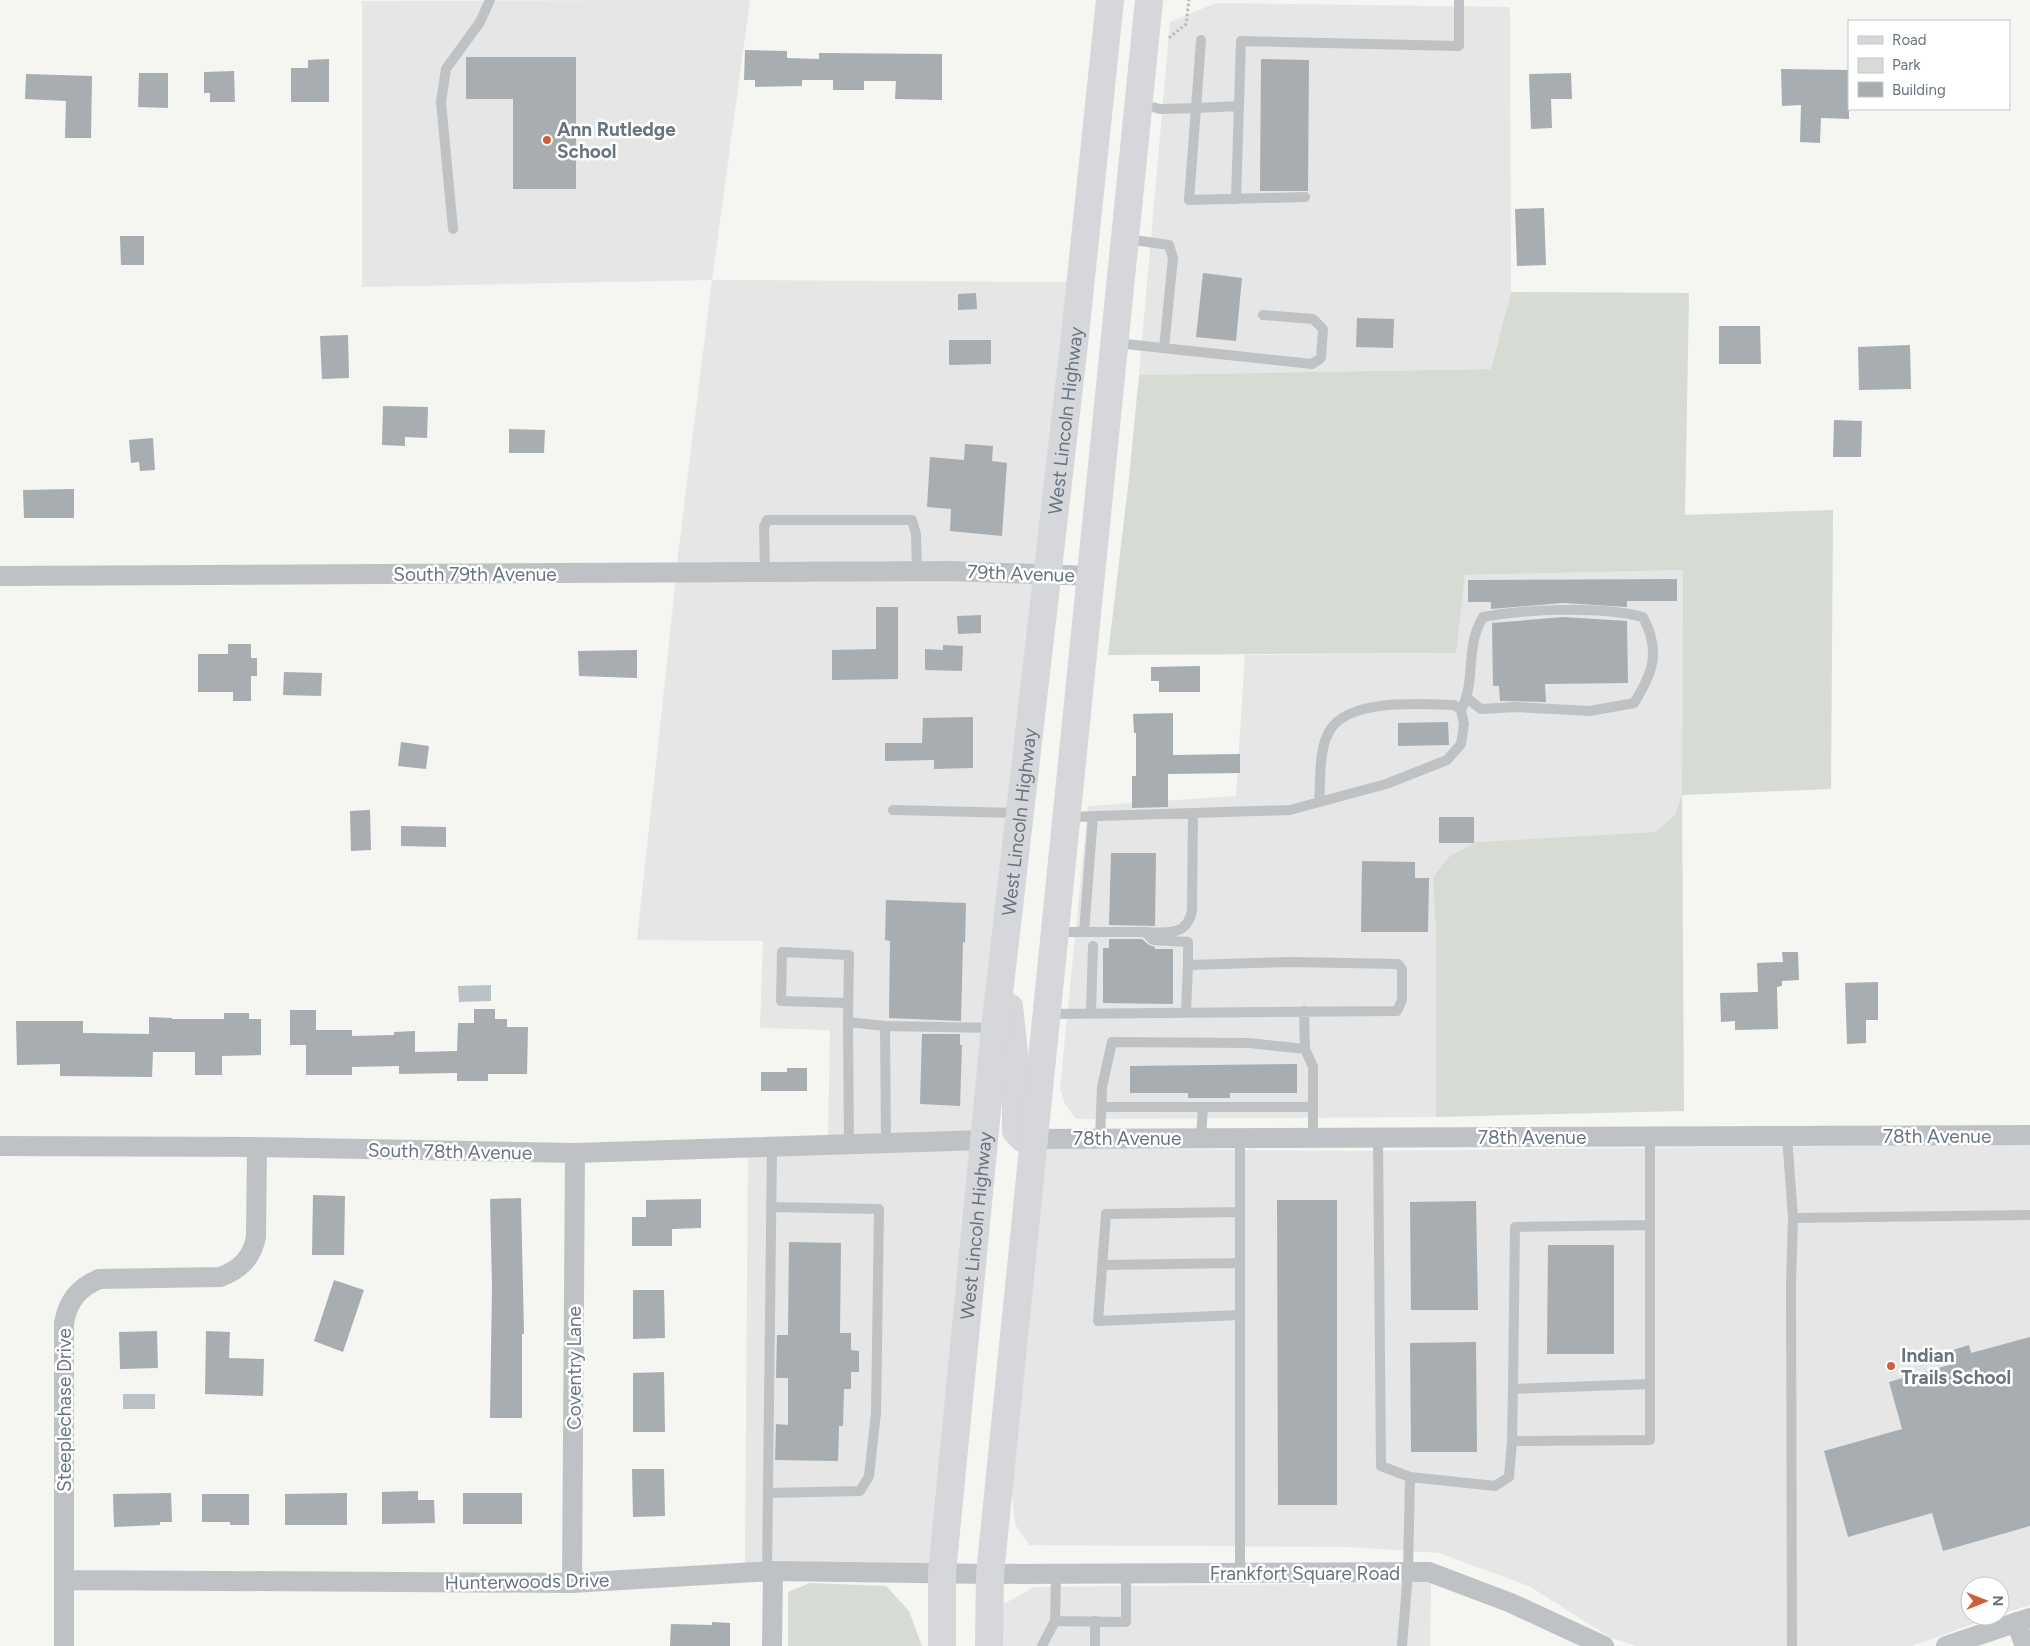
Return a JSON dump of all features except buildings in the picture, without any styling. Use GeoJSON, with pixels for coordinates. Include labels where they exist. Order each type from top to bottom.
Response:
{"type":"FeatureCollection","features":[{"type":"Feature","properties":{"kind":"main road","name":"West Lincoln Highway"},"geometry":{"type":"LineString","coordinates":[[942,1646],[942,1573],[995,1028],[1048,574],[1110,0]]}},
{"type":"Feature","properties":{"kind":"main road"},"geometry":{"type":"LineString","coordinates":[[989,1646],[990,1574],[1045,1014],[1116,343],[1149,0]]}},
{"type":"Feature","properties":{"kind":"main road"},"geometry":{"type":"LineString","coordinates":[[1003,956],[1016,1070],[1016,1132],[1024,1139],[1034,1139]]}},
{"type":"Feature","properties":{"kind":"street","name":"79th Avenue"},"geometry":{"type":"LineString","coordinates":[[950,571],[1092,576]]}},
{"type":"Feature","properties":{"kind":"street","name":"South 79th Avenue"},"geometry":{"type":"LineString","coordinates":[[0,576],[950,571]]}},
{"type":"Feature","properties":{"kind":"street","name":"78th Avenue"},"geometry":{"type":"LineString","coordinates":[[1034,1139],[2030,1135]]}},
{"type":"Feature","properties":{"kind":"street"},"geometry":{"type":"LineString","coordinates":[[893,1142],[985,1140]]}},
{"type":"Feature","properties":{"kind":"street","name":"South 78th Avenue"},"geometry":{"type":"LineString","coordinates":[[0,1146],[257,1147],[575,1153],[893,1142]]}},
{"type":"Feature","properties":{"kind":"street","name":"Steeplechase Drive"},"geometry":{"type":"LineString","coordinates":[[64,1646],[64,1323],[66,1311],[77,1292],[86,1284],[99,1279],[220,1277],[238,1269],[249,1257],[256,1237],[257,1147]]}},
{"type":"Feature","properties":{"kind":"street","name":"Coventry Lane"},"geometry":{"type":"LineString","coordinates":[[572,1583],[575,1153]]}},
{"type":"Feature","properties":{"kind":"street"},"geometry":{"type":"LineString","coordinates":[[770,1572],[772,1646]]}},
{"type":"Feature","properties":{"kind":"street","name":"Hunterwoods Drive"},"geometry":{"type":"LineString","coordinates":[[64,1580],[572,1583],[770,1572],[990,1574]]}},
{"type":"Feature","properties":{"kind":"street","name":"Frankfort Square Road"},"geometry":{"type":"LineString","coordinates":[[990,1574],[1428,1572],[1512,1603],[1595,1644]]}},
{"type":"Feature","properties":{"kind":"street"},"geometry":{"type":"LineString","coordinates":[[1946,1646],[2023,1620],[2025,1646]]}},
{"type":"Feature","properties":{"kind":"lane"},"geometry":{"type":"LineString","coordinates":[[453,229],[441,102],[446,69],[480,22],[490,0]]}},
{"type":"Feature","properties":{"kind":"lane"},"geometry":{"type":"LineString","coordinates":[[1236,199],[1241,41],[1459,46],[1458,0]]}},
{"type":"Feature","properties":{"kind":"lane"},"geometry":{"type":"LineString","coordinates":[[1200,40],[1189,200],[1305,198]]}},
{"type":"Feature","properties":{"kind":"lane"},"geometry":{"type":"LineString","coordinates":[[1139,104],[1160,109],[1239,106]]}},
{"type":"Feature","properties":{"kind":"lane"},"geometry":{"type":"LineString","coordinates":[[1126,239],[1169,245],[1173,258],[1164,348]]}},
{"type":"Feature","properties":{"kind":"lane"},"geometry":{"type":"LineString","coordinates":[[1116,343],[1312,364],[1321,358],[1323,329],[1313,318],[1263,315]]}},
{"type":"Feature","properties":{"kind":"lane"},"geometry":{"type":"LineString","coordinates":[[764,572],[764,527],[767,520],[872,519],[912,520],[916,534],[917,571]]}},
{"type":"Feature","properties":{"kind":"lane"},"geometry":{"type":"LineString","coordinates":[[1066,816],[1290,810],[1386,784],[1447,760],[1461,744],[1464,724],[1461,710],[1468,698],[1471,649],[1475,630],[1483,618],[1512,612],[1622,612],[1644,618],[1651,632],[1653,655],[1649,680],[1634,703],[1590,711],[1515,707],[1480,709],[1468,698]]}},
{"type":"Feature","properties":{"kind":"lane"},"geometry":{"type":"LineString","coordinates":[[1319,802],[1322,752],[1330,731],[1340,719],[1372,706],[1454,706],[1461,710]]}},
{"type":"Feature","properties":{"kind":"lane"},"geometry":{"type":"LineString","coordinates":[[893,810],[1020,813]]}},
{"type":"Feature","properties":{"kind":"lane"},"geometry":{"type":"LineString","coordinates":[[1054,932],[1178,931],[1186,927],[1191,919],[1192,910],[1192,813]]}},
{"type":"Feature","properties":{"kind":"lane"},"geometry":{"type":"LineString","coordinates":[[1084,932],[1093,816]]}},
{"type":"Feature","properties":{"kind":"lane"},"geometry":{"type":"LineString","coordinates":[[1145,932],[1153,940],[1188,942],[1186,1012]]}},
{"type":"Feature","properties":{"kind":"lane"},"geometry":{"type":"LineString","coordinates":[[1091,1013],[1093,946]]}},
{"type":"Feature","properties":{"kind":"lane"},"geometry":{"type":"LineString","coordinates":[[848,1003],[782,1001],[782,952],[849,954],[849,1144]]}},
{"type":"Feature","properties":{"kind":"lane"},"geometry":{"type":"LineString","coordinates":[[1045,1014],[1397,1011],[1402,1000],[1402,969],[1398,964],[1291,962],[1188,965]]}},
{"type":"Feature","properties":{"kind":"lane"},"geometry":{"type":"LineString","coordinates":[[1304,1011],[1305,1049],[1313,1067],[1313,1138]]}},
{"type":"Feature","properties":{"kind":"lane"},"geometry":{"type":"LineString","coordinates":[[848,1022],[885,1026],[995,1028]]}},
{"type":"Feature","properties":{"kind":"lane"},"geometry":{"type":"LineString","coordinates":[[885,1026],[893,1142]]}},
{"type":"Feature","properties":{"kind":"lane"},"geometry":{"type":"LineString","coordinates":[[1100,1138],[1102,1087],[1112,1042],[1249,1043],[1305,1049]]}},
{"type":"Feature","properties":{"kind":"lane"},"geometry":{"type":"LineString","coordinates":[[1101,1107],[1313,1106]]}},
{"type":"Feature","properties":{"kind":"lane"},"geometry":{"type":"LineString","coordinates":[[1202,1138],[1203,1107]]}},
{"type":"Feature","properties":{"kind":"lane"},"geometry":{"type":"LineString","coordinates":[[1787,1136],[1793,1218],[1790,1284],[1792,1646]]}},
{"type":"Feature","properties":{"kind":"lane"},"geometry":{"type":"LineString","coordinates":[[1512,1442],[1650,1440],[1650,1137]]}},
{"type":"Feature","properties":{"kind":"lane"},"geometry":{"type":"LineString","coordinates":[[1240,1138],[1240,1573]]}},
{"type":"Feature","properties":{"kind":"lane"},"geometry":{"type":"LineString","coordinates":[[1378,1138],[1381,1466],[1410,1477],[1494,1486],[1509,1477],[1512,1442],[1515,1227],[1650,1225]]}},
{"type":"Feature","properties":{"kind":"lane"},"geometry":{"type":"LineString","coordinates":[[770,1572],[768,1492],[772,1147]]}},
{"type":"Feature","properties":{"kind":"lane"},"geometry":{"type":"LineString","coordinates":[[768,1492],[860,1491],[868,1476],[876,1413],[880,1267],[879,1209],[771,1207]]}},
{"type":"Feature","properties":{"kind":"lane"},"geometry":{"type":"LineString","coordinates":[[1240,1212],[1106,1214],[1098,1321],[1240,1315]]}},
{"type":"Feature","properties":{"kind":"lane"},"geometry":{"type":"LineString","coordinates":[[1793,1218],[2030,1215]]}},
{"type":"Feature","properties":{"kind":"lane"},"geometry":{"type":"LineString","coordinates":[[1102,1264],[1240,1263]]}},
{"type":"Feature","properties":{"kind":"lane"},"geometry":{"type":"LineString","coordinates":[[1513,1389],[1650,1384]]}},
{"type":"Feature","properties":{"kind":"lane"},"geometry":{"type":"LineString","coordinates":[[1402,1646],[1408,1572],[1410,1477]]}},
{"type":"Feature","properties":{"kind":"lane"},"geometry":{"type":"LineString","coordinates":[[1042,1646],[1055,1621],[1056,1573]]}},
{"type":"Feature","properties":{"kind":"lane"},"geometry":{"type":"LineString","coordinates":[[1055,1621],[1126,1622],[1126,1573]]}},
{"type":"Feature","properties":{"kind":"lane"},"geometry":{"type":"LineString","coordinates":[[1095,1621],[1095,1646]]}},
{"type":"Feature","properties":{"kind":"path"},"geometry":{"type":"LineString","coordinates":[[1186,24],[1189,0]]}},
{"type":"Feature","properties":{"kind":"shaded area","name":"Ann Rutledge School"},"geometry":{"type":"Polygon","coordinates":[[[750,0],[712,280],[362,287],[362,1],[750,0]]]}},
{"type":"Feature","properties":{"kind":"shaded area"},"geometry":{"type":"Polygon","coordinates":[[[1216,3],[1510,7],[1511,292],[1491,369],[1139,375],[1170,22],[1216,3]]]}},
{"type":"Feature","properties":{"kind":"shaded area"},"geometry":{"type":"Polygon","coordinates":[[[712,280],[1074,282],[1038,568],[677,563],[712,280]]]}},
{"type":"Feature","properties":{"kind":"shaded area"},"geometry":{"type":"Polygon","coordinates":[[[1683,570],[1682,795],[1675,815],[1655,832],[1476,842],[1433,877],[1436,934],[1436,1117],[1076,1119],[1065,1104],[1060,1089],[1088,806],[1236,796],[1245,655],[1455,653],[1465,575],[1683,570]]]}},
{"type":"Feature","properties":{"kind":"shaded area"},"geometry":{"type":"Polygon","coordinates":[[[676,578],[1039,579],[980,1135],[828,1138],[830,1030],[760,1028],[763,941],[637,940],[676,578]]]}},
{"type":"Feature","properties":{"kind":"shaded area"},"geometry":{"type":"Polygon","coordinates":[[[491,985],[491,1001],[459,1002],[458,986],[491,985]]]}},
{"type":"Feature","properties":{"kind":"shaded area"},"geometry":{"type":"Polygon","coordinates":[[[2030,1144],[2030,1605],[2010,1611],[2010,1576],[1960,1576],[1960,1626],[1967,1626],[1912,1646],[1637,1646],[1611,1638],[1529,1586],[1439,1553],[1349,1547],[1029,1545],[1015,1524],[1010,1473],[1045,1148],[1350,1151],[2030,1144]]]}},
{"type":"Feature","properties":{"kind":"shaded area"},"geometry":{"type":"Polygon","coordinates":[[[978,1146],[934,1565],[745,1565],[748,1154],[978,1146]]]}},
{"type":"Feature","properties":{"kind":"shaded area"},"geometry":{"type":"Polygon","coordinates":[[[123,1394],[155,1394],[155,1409],[123,1409],[123,1394]]]}},
{"type":"Feature","properties":{"kind":"shaded area"},"geometry":{"type":"Polygon","coordinates":[[[1431,1583],[1430,1646],[1001,1646],[1002,1605],[1034,1587],[1431,1583]]]}},
{"type":"Feature","properties":{"kind":"green space"},"geometry":{"type":"Polygon","coordinates":[[[1511,292],[1689,293],[1685,515],[1833,510],[1831,789],[1682,795],[1683,570],[1465,575],[1456,653],[1108,655],[1139,375],[1491,369],[1511,292]]]}},
{"type":"Feature","properties":{"kind":"green space"},"geometry":{"type":"Polygon","coordinates":[[[1682,795],[1684,1111],[1436,1117],[1436,934],[1433,877],[1450,856],[1476,842],[1655,832],[1675,815],[1682,795]]]}},
{"type":"Feature","properties":{"kind":"green space"},"geometry":{"type":"Polygon","coordinates":[[[810,1583],[886,1586],[909,1611],[922,1646],[788,1646],[788,1592],[810,1583]]]}},
{"type":"Feature","properties":{"kind":"place","name":"Ann Rutledge School"},"geometry":{"type":"Point","coordinates":[547,140]}},
{"type":"Feature","properties":{"kind":"place","name":"Indian Trails School"},"geometry":{"type":"Point","coordinates":[1891,1366]}}]}
